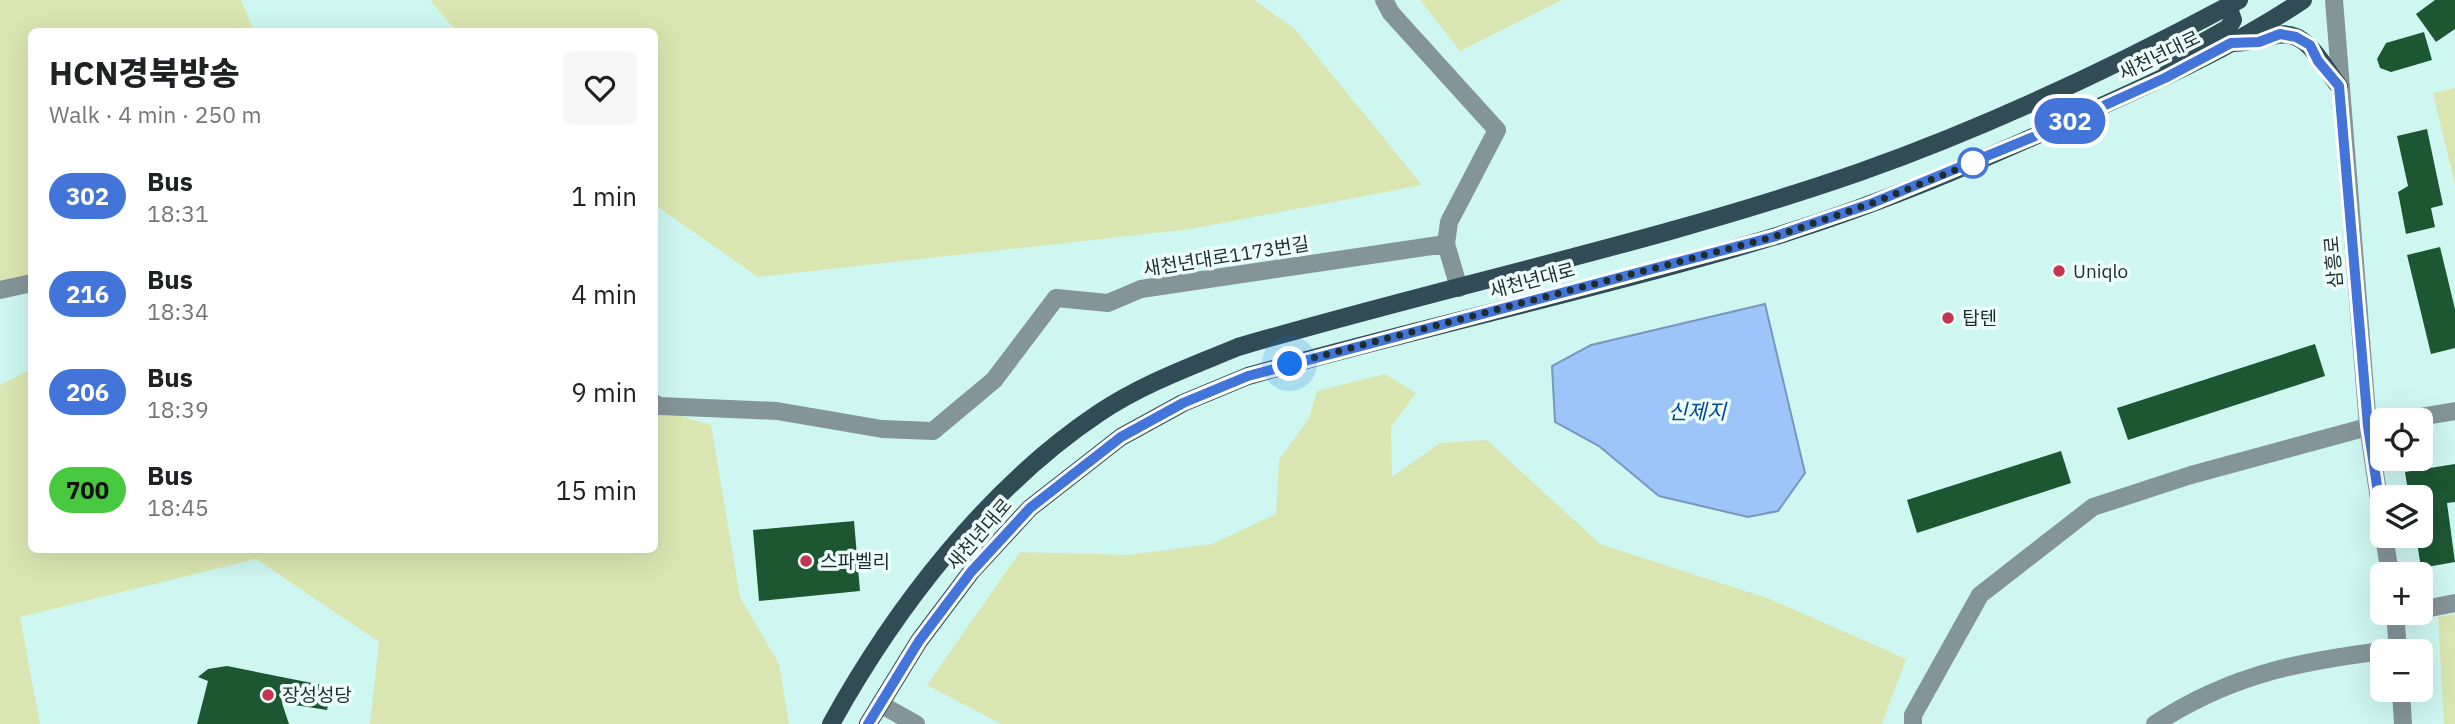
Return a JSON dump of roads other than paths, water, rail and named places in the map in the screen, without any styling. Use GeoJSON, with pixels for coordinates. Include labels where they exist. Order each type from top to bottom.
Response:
{"type":"FeatureCollection","features":[{"type":"Feature","properties":{"kind":"main road","name":"새천년대로"},"geometry":{"type":"LineString","coordinates":[[868,724],[919,641],[971,572],[1030,508],[1121,437],[1183,403],[1248,376],[1773,237],[1870,204],[2050,130],[2165,78],[2304,0]]}},
{"type":"Feature","properties":{"kind":"main road","name":"새천년대로"},"geometry":{"type":"LineString","coordinates":[[831,724],[898,615],[956,543],[1024,473],[1099,412],[1162,379],[1238,347],[1720,216],[1861,171],[2014,110],[2234,3]]}},
{"type":"Feature","properties":{"kind":"main road"},"geometry":{"type":"LineString","coordinates":[[2165,78],[2178,56],[2228,28],[2234,3]]}},
{"type":"Feature","properties":{"kind":"main road"},"geometry":{"type":"LineString","coordinates":[[2231,43],[2259,42],[2280,34],[2296,37],[2310,45],[2318,61],[2339,86]]}},
{"type":"Feature","properties":{"kind":"main road"},"geometry":{"type":"LineString","coordinates":[[1594,251],[1603,283]]}},
{"type":"Feature","properties":{"kind":"main road"},"geometry":{"type":"LineString","coordinates":[[1363,312],[1371,342]]}},
{"type":"Feature","properties":{"kind":"street"},"geometry":{"type":"LineString","coordinates":[[1384,0],[1391,13],[1497,130],[1449,222],[1446,244],[1460,288]]}},
{"type":"Feature","properties":{"kind":"street","name":"삼흥로"},"geometry":{"type":"LineString","coordinates":[[2334,0],[2339,86],[2373,408]]}},
{"type":"Feature","properties":{"kind":"street","name":"새천년대로1173번길"},"geometry":{"type":"LineString","coordinates":[[658,405],[777,411],[882,429],[933,431],[994,380],[1056,298],[1108,303],[1141,289],[1446,244]]}},
{"type":"Feature","properties":{"kind":"street"},"geometry":{"type":"LineString","coordinates":[[0,290],[28,285]]}},
{"type":"Feature","properties":{"kind":"street"},"geometry":{"type":"LineString","coordinates":[[2433,415],[2455,411]]}},
{"type":"Feature","properties":{"kind":"street"},"geometry":{"type":"LineString","coordinates":[[1913,724],[1913,715],[1980,595],[2093,507],[2191,475],[2370,425]]}},
{"type":"Feature","properties":{"kind":"street"},"geometry":{"type":"LineString","coordinates":[[2433,607],[2455,603]]}},
{"type":"Feature","properties":{"kind":"street"},"geometry":{"type":"LineString","coordinates":[[2155,724],[2194,699],[2253,676],[2327,658],[2370,653]]}},
{"type":"Feature","properties":{"kind":"street"},"geometry":{"type":"LineString","coordinates":[[2402,702],[2403,724]]}},
{"type":"Feature","properties":{"kind":"street"},"geometry":{"type":"LineString","coordinates":[[880,704],[916,724]]}},
{"type":"Feature","properties":{"kind":"water","name":"신제지"},"geometry":{"type":"Polygon","coordinates":[[[1765,304],[1805,473],[1778,511],[1748,517],[1659,496],[1599,446],[1555,422],[1552,366],[1591,345],[1765,304]]]}},
{"type":"Feature","properties":{"kind":"place","name":"Uniqlo"},"geometry":{"type":"Point","coordinates":[2059,271]}},
{"type":"Feature","properties":{"kind":"place","name":"탑텐"},"geometry":{"type":"Point","coordinates":[1948,318]}},
{"type":"Feature","properties":{"kind":"place","name":"스파벨리"},"geometry":{"type":"Point","coordinates":[806,561]}},
{"type":"Feature","properties":{"kind":"place","name":"장성성당"},"geometry":{"type":"Point","coordinates":[268,695]}}]}
